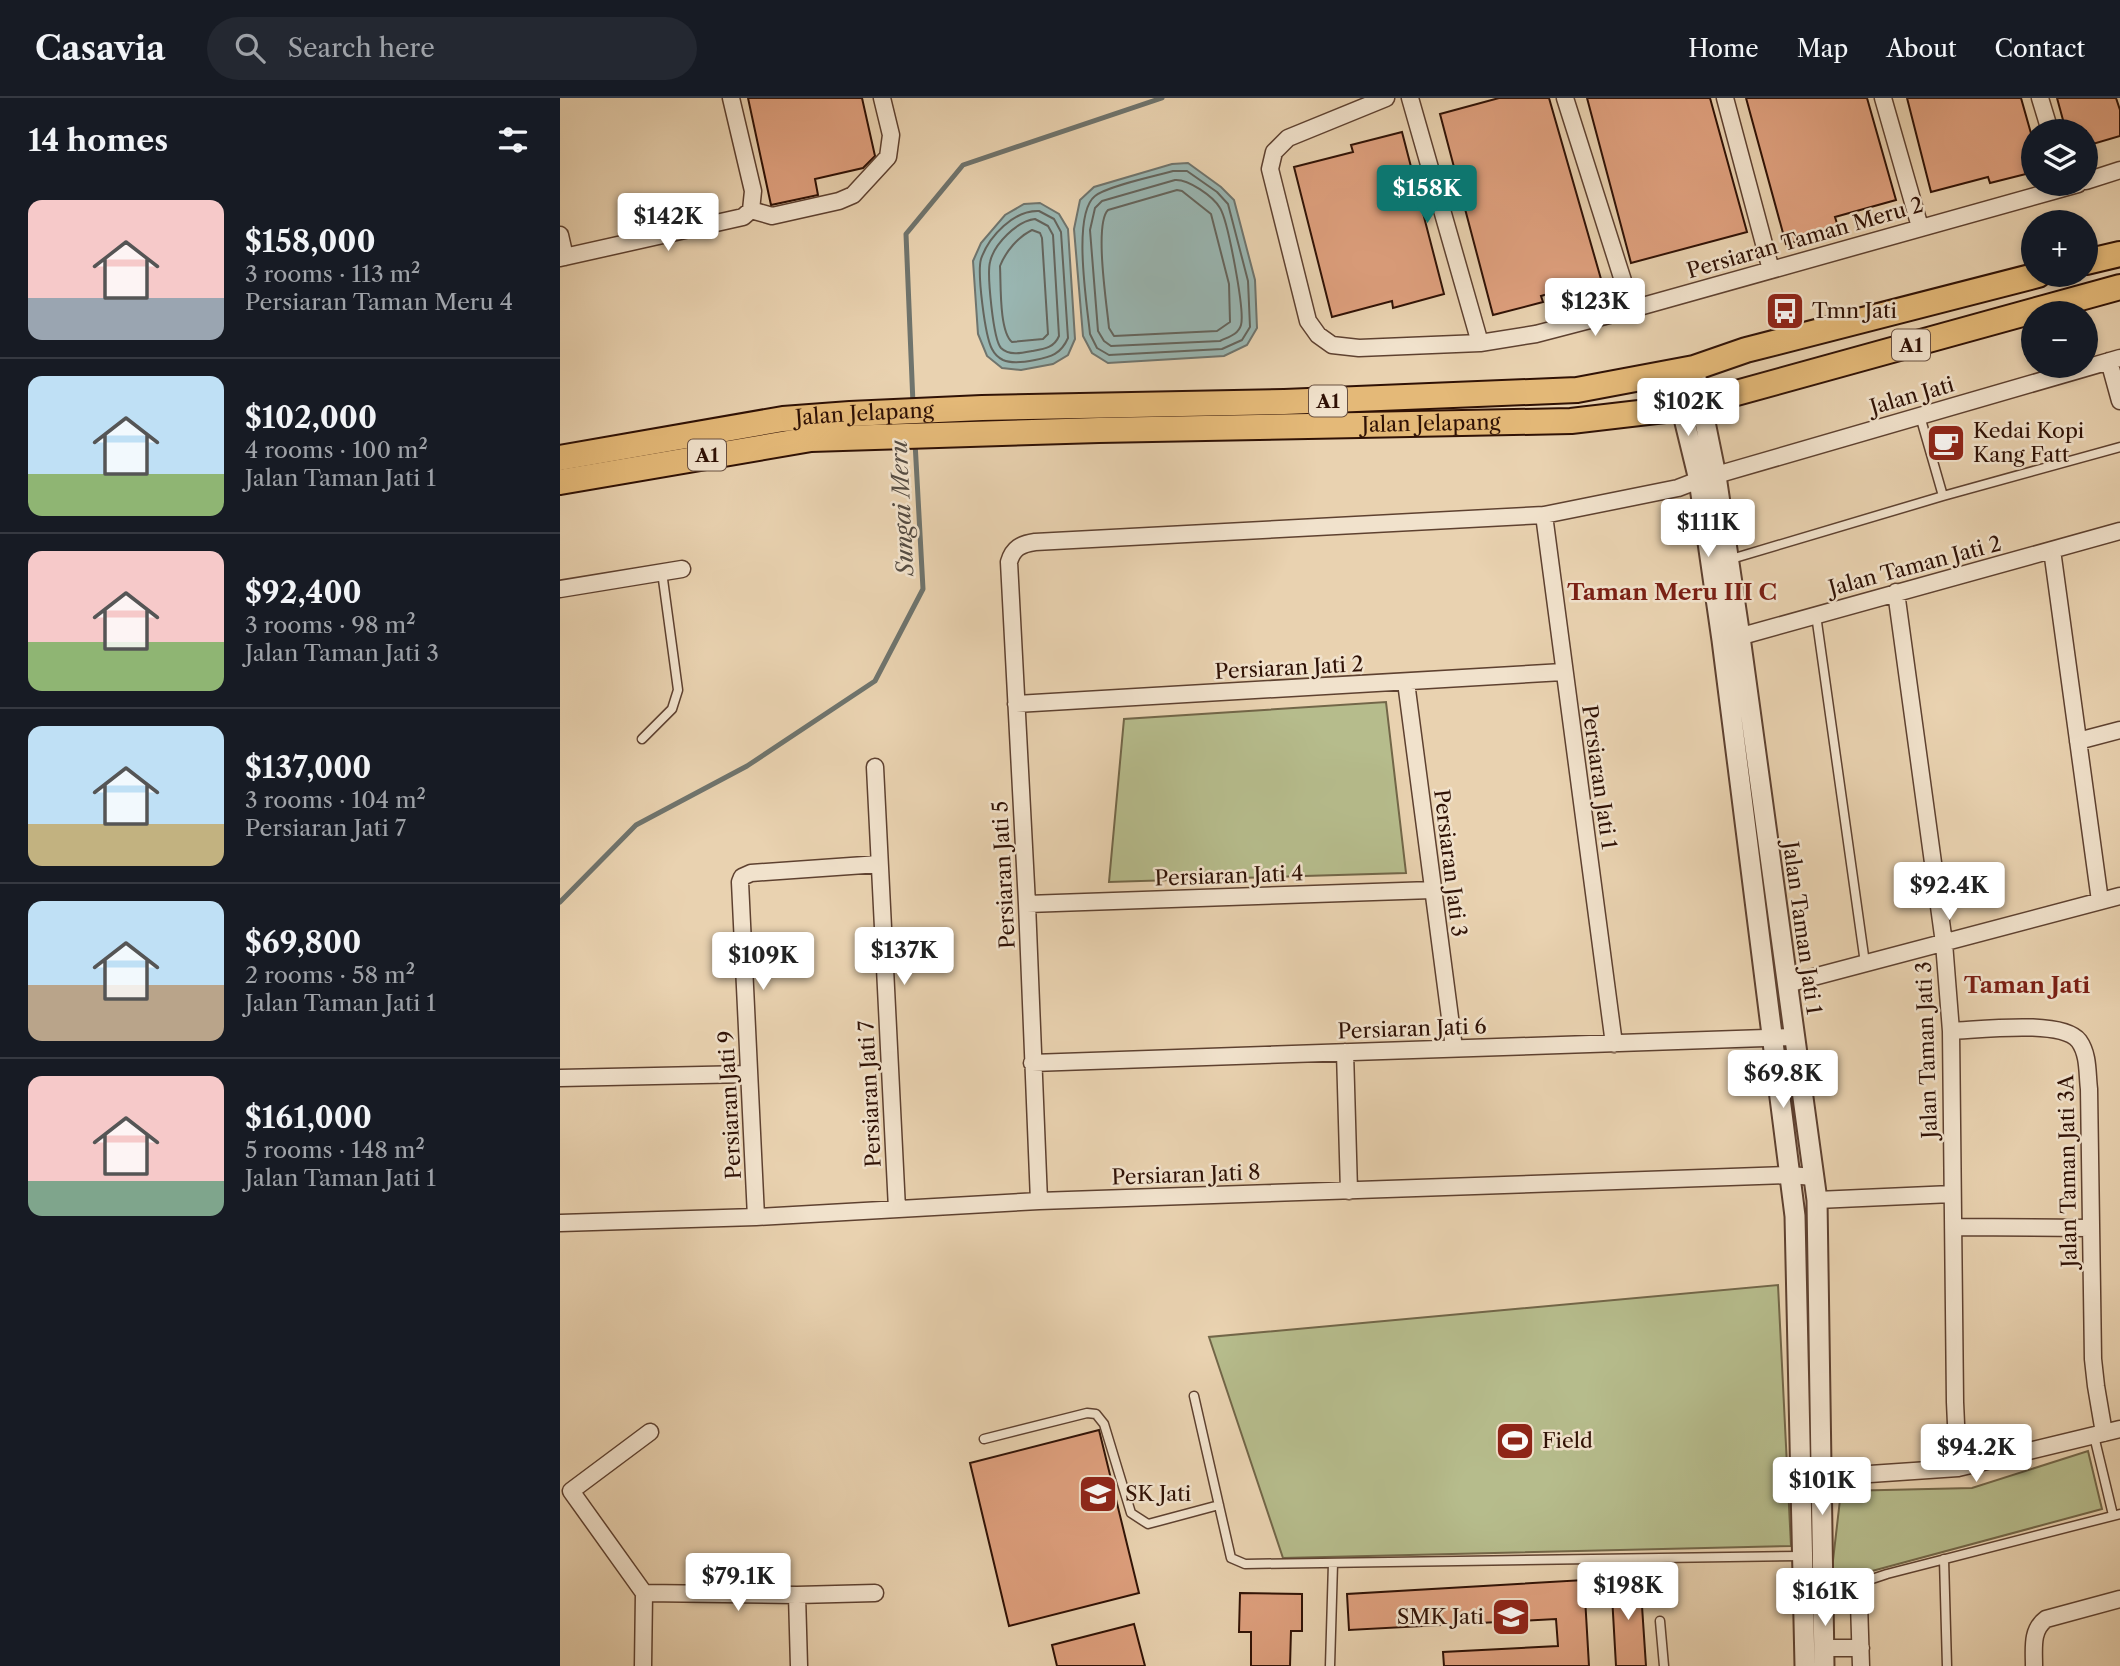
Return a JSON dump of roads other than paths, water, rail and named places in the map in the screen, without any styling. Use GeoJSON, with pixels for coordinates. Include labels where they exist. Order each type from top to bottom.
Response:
{"type":"FeatureCollection","features":[{"type":"Feature","properties":{"kind":"main road"},"geometry":{"type":"LineString","coordinates":[[2098,259],[2120,254]]}},
{"type":"Feature","properties":{"kind":"main road","name":"Jalan Jelapang"},"geometry":{"type":"LineString","coordinates":[[560,482],[767,445],[853,425],[982,408],[1284,402],[1577,390],[1684,371],[1745,350],[2021,279]]}},
{"type":"Feature","properties":{"kind":"main road","name":"Jalan Jelapang"},"geometry":{"type":"LineString","coordinates":[[560,458],[783,419],[993,435],[1099,430],[1571,421],[1692,405],[2120,286]]}},
{"type":"Feature","properties":{"kind":"street"},"geometry":{"type":"LineString","coordinates":[[560,235],[563,258],[743,217],[751,210],[753,191],[731,98]]}},
{"type":"Feature","properties":{"kind":"street"},"geometry":{"type":"LineString","coordinates":[[751,210],[772,216],[839,201],[853,195],[888,157],[891,135],[882,98]]}},
{"type":"Feature","properties":{"kind":"street","name":"Persiaran Taman Meru 2"},"geometry":{"type":"LineString","coordinates":[[1387,98],[1288,138],[1274,152],[1270,169],[1308,321],[1318,335],[1332,345],[1359,348],[1480,343],[1536,334],[2031,196]]}},
{"type":"Feature","properties":{"kind":"street"},"geometry":{"type":"LineString","coordinates":[[1410,98],[1480,343]]}},
{"type":"Feature","properties":{"kind":"street"},"geometry":{"type":"LineString","coordinates":[[1566,98],[1632,309]]}},
{"type":"Feature","properties":{"kind":"street"},"geometry":{"type":"LineString","coordinates":[[1725,98],[1771,270]]}},
{"type":"Feature","properties":{"kind":"street"},"geometry":{"type":"LineString","coordinates":[[1883,98],[1920,227]]}},
{"type":"Feature","properties":{"kind":"street"},"geometry":{"type":"LineString","coordinates":[[2040,98],[2046,119]]}},
{"type":"Feature","properties":{"kind":"street"},"geometry":{"type":"LineString","coordinates":[[2098,177],[2120,170]]}},
{"type":"Feature","properties":{"kind":"street"},"geometry":{"type":"LineString","coordinates":[[2115,360],[2120,401]]}},
{"type":"Feature","properties":{"kind":"street","name":"Jalan Jati"},"geometry":{"type":"LineString","coordinates":[[1016,549],[1035,542],[1544,515],[1678,488],[2115,360]]}},
{"type":"Feature","properties":{"kind":"street","name":"Jalan Taman Jati 1"},"geometry":{"type":"LineString","coordinates":[[1684,371],[1728,560],[1731,639],[1773,1037],[1795,1216],[1802,1556],[1813,1589],[1824,1657]]}},
{"type":"Feature","properties":{"kind":"street","name":"Jalan Taman Jati 1"},"geometry":{"type":"LineString","coordinates":[[1707,478],[1787,984],[1817,1200],[1822,1477],[1805,1666]]}},
{"type":"Feature","properties":{"kind":"street","name":"Persiaran Jati 1"},"geometry":{"type":"LineString","coordinates":[[1544,515],[1614,1044]]}},
{"type":"Feature","properties":{"kind":"street","name":"Jalan Taman Jati 2"},"geometry":{"type":"LineString","coordinates":[[1731,639],[2120,531]]}},
{"type":"Feature","properties":{"kind":"street","name":"Persiaran Jati 5"},"geometry":{"type":"LineString","coordinates":[[1016,549],[1009,562],[1039,1201]]}},
{"type":"Feature","properties":{"kind":"street"},"geometry":{"type":"LineString","coordinates":[[2052,550],[2101,901]]}},
{"type":"Feature","properties":{"kind":"street"},"geometry":{"type":"LineString","coordinates":[[560,589],[682,569]]}},
{"type":"Feature","properties":{"kind":"street","name":"Jalan Taman Jati 3"},"geometry":{"type":"LineString","coordinates":[[1896,592],[1944,943],[1951,1031],[1958,1468]]}},
{"type":"Feature","properties":{"kind":"street","name":"Persiaran Jati 2"},"geometry":{"type":"LineString","coordinates":[[1017,704],[1563,672]]}},
{"type":"Feature","properties":{"kind":"street","name":"Persiaran Jati 3"},"geometry":{"type":"LineString","coordinates":[[1406,682],[1454,1048]]}},
{"type":"Feature","properties":{"kind":"street"},"geometry":{"type":"LineString","coordinates":[[2078,741],[2120,730]]}},
{"type":"Feature","properties":{"kind":"street","name":"Persiaran Jati 7"},"geometry":{"type":"LineString","coordinates":[[874,767],[897,1209]]}},
{"type":"Feature","properties":{"kind":"street","name":"Persiaran Jati 9"},"geometry":{"type":"LineString","coordinates":[[756,1217],[740,890],[742,877],[751,873],[879,864]]}},
{"type":"Feature","properties":{"kind":"street","name":"Persiaran Jati 4"},"geometry":{"type":"LineString","coordinates":[[1027,904],[1432,890]]}},
{"type":"Feature","properties":{"kind":"street"},"geometry":{"type":"LineString","coordinates":[[1787,984],[2120,896]]}},
{"type":"Feature","properties":{"kind":"street","name":"Jalan Taman Jati 3A"},"geometry":{"type":"LineString","coordinates":[[1951,1031],[2046,1028],[2064,1031],[2078,1040],[2086,1059],[2094,1372],[2106,1433]]}},
{"type":"Feature","properties":{"kind":"street","name":"Persiaran Jati 6"},"geometry":{"type":"LineString","coordinates":[[1032,1063],[1793,1037]]}},
{"type":"Feature","properties":{"kind":"street"},"geometry":{"type":"LineString","coordinates":[[1345,1052],[1349,1191]]}},
{"type":"Feature","properties":{"kind":"street"},"geometry":{"type":"LineString","coordinates":[[560,1077],[749,1074]]}},
{"type":"Feature","properties":{"kind":"street","name":"Persiaran Jati 8"},"geometry":{"type":"LineString","coordinates":[[560,1223],[756,1217],[1039,1201],[1790,1175],[1813,1177]]}},
{"type":"Feature","properties":{"kind":"street"},"geometry":{"type":"LineString","coordinates":[[1817,1200],[1952,1194]]}},
{"type":"Feature","properties":{"kind":"street"},"geometry":{"type":"LineString","coordinates":[[1953,1227],[2090,1228]]}},
{"type":"Feature","properties":{"kind":"street"},"geometry":{"type":"LineString","coordinates":[[643,1666],[644,1593],[565,1495],[650,1432]]}},
{"type":"Feature","properties":{"kind":"street"},"geometry":{"type":"LineString","coordinates":[[1802,1479],[1958,1468],[2106,1433]]}},
{"type":"Feature","properties":{"kind":"street"},"geometry":{"type":"LineString","coordinates":[[1813,1589],[1846,1588],[1853,1592],[1860,1603],[1861,1666]]}},
{"type":"Feature","properties":{"kind":"street"},"geometry":{"type":"LineString","coordinates":[[644,1593],[875,1593]]}},
{"type":"Feature","properties":{"kind":"street"},"geometry":{"type":"LineString","coordinates":[[797,1595],[799,1666]]}},
{"type":"Feature","properties":{"kind":"street"},"geometry":{"type":"LineString","coordinates":[[2034,1666],[2038,1624],[2046,1619],[2120,1599]]}},
{"type":"Feature","properties":{"kind":"street"},"geometry":{"type":"LineString","coordinates":[[1824,1657],[1861,1648]]}},
{"type":"Feature","properties":{"kind":"lane"},"geometry":{"type":"LineString","coordinates":[[1920,416],[1943,496]]}},
{"type":"Feature","properties":{"kind":"lane"},"geometry":{"type":"LineString","coordinates":[[1728,560],[2120,447]]}},
{"type":"Feature","properties":{"kind":"lane"},"geometry":{"type":"LineString","coordinates":[[642,739],[672,709],[678,690],[662,572]]}},
{"type":"Feature","properties":{"kind":"lane"},"geometry":{"type":"LineString","coordinates":[[1816,615],[1866,963]]}},
{"type":"Feature","properties":{"kind":"lane"},"geometry":{"type":"LineString","coordinates":[[1194,1396],[1231,1558],[1245,1564],[1802,1556]]}},
{"type":"Feature","properties":{"kind":"lane"},"geometry":{"type":"LineString","coordinates":[[984,1439],[1087,1413],[1096,1414],[1104,1424],[1131,1513],[1148,1524],[1219,1505]]}},
{"type":"Feature","properties":{"kind":"lane","name":"Jalan Taman Jati 3A"},"geometry":{"type":"LineString","coordinates":[[2106,1433],[2117,1515]]}},
{"type":"Feature","properties":{"kind":"lane"},"geometry":{"type":"LineString","coordinates":[[1853,1592],[1880,1576],[2117,1515]]}},
{"type":"Feature","properties":{"kind":"lane"},"geometry":{"type":"LineString","coordinates":[[1944,1559],[1947,1666]]}},
{"type":"Feature","properties":{"kind":"lane"},"geometry":{"type":"LineString","coordinates":[[1330,1666],[1333,1563]]}},
{"type":"Feature","properties":{"kind":"lane"},"geometry":{"type":"LineString","coordinates":[[1660,1621],[1664,1666]]}},
{"type":"Feature","properties":{"kind":"water"},"geometry":{"type":"Polygon","coordinates":[[[1188,163],[1234,200],[1255,280],[1257,328],[1247,345],[1224,356],[1108,363],[1092,353],[1083,336],[1074,229],[1080,200],[1094,187],[1172,164],[1188,163]]]}},
{"type":"Feature","properties":{"kind":"water"},"geometry":{"type":"Polygon","coordinates":[[[1040,203],[1059,214],[1068,229],[1075,339],[1068,355],[1053,364],[1021,370],[1002,368],[987,356],[978,334],[973,261],[981,243],[1005,215],[1024,204],[1040,203]]]}},
{"type":"Feature","properties":{"kind":"waterway","name":"Sungai Meru"},"geometry":{"type":"LineString","coordinates":[[913,404],[906,234],[963,165],[1162,98]]}},
{"type":"Feature","properties":{"kind":"waterway","name":"Sungai Meru"},"geometry":{"type":"LineString","coordinates":[[560,902],[636,825],[747,766],[875,681],[923,589],[915,442]]}},
{"type":"Feature","properties":{"kind":"place","name":"Tmn Jati"},"geometry":{"type":"Point","coordinates":[1785,311]}},
{"type":"Feature","properties":{"kind":"place","name":"Kedai Kopi Kang Fatt"},"geometry":{"type":"Point","coordinates":[1946,443]}},
{"type":"Feature","properties":{"kind":"place","name":"Field"},"geometry":{"type":"Point","coordinates":[1515,1441]}},
{"type":"Feature","properties":{"kind":"place","name":"SK Jati"},"geometry":{"type":"Point","coordinates":[1098,1494]}},
{"type":"Feature","properties":{"kind":"place","name":"SMK Jati"},"geometry":{"type":"Point","coordinates":[1511,1617]}},
{"type":"Feature","properties":{"kind":"district","name":"Taman Meru III C"},"geometry":{"type":"Point","coordinates":[1672,592]}},
{"type":"Feature","properties":{"kind":"district","name":"Taman Jati"},"geometry":{"type":"Point","coordinates":[2027,985]}}]}
